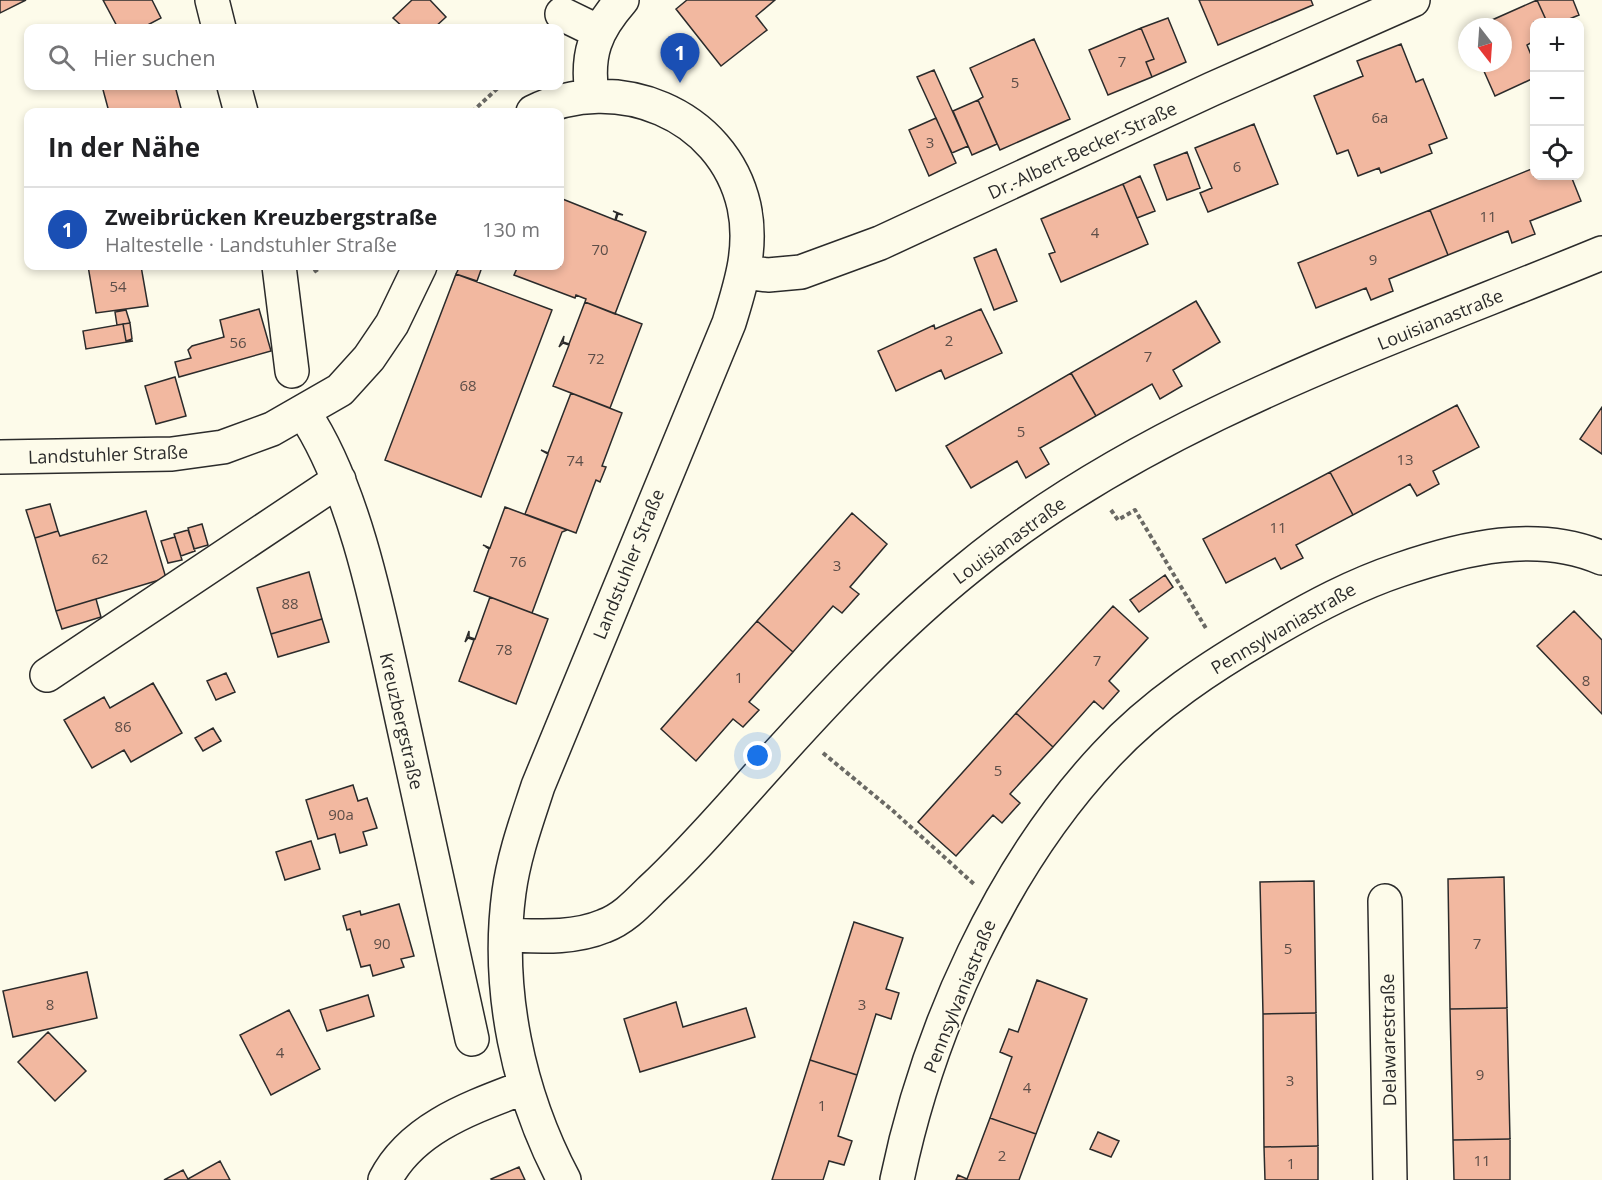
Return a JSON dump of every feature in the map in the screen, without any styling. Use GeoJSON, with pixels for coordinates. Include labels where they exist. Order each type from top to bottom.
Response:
{"type":"FeatureCollection","features":[{"type":"Feature","properties":{"kind":"street"},"geometry":{"type":"LineString","coordinates":[[212,0],[218,24]]}},
{"type":"Feature","properties":{"kind":"street"},"geometry":{"type":"LineString","coordinates":[[592,95],[590,56],[599,32],[622,0]]}},
{"type":"Feature","properties":{"kind":"street","name":"Dr.-Albert-Becker-Straße"},"geometry":{"type":"LineString","coordinates":[[744,272],[768,275],[801,272],[871,247],[1212,89],[1413,0]]}},
{"type":"Feature","properties":{"kind":"street"},"geometry":{"type":"LineString","coordinates":[[562,14],[599,32]]}},
{"type":"Feature","properties":{"kind":"street"},"geometry":{"type":"LineString","coordinates":[[235,90],[240,108]]}},
{"type":"Feature","properties":{"kind":"street","name":"Landstuhler Straße"},"geometry":{"type":"LineString","coordinates":[[542,108],[592,95],[636,99],[667,109],[712,146],[733,174],[744,206],[748,252],[729,323],[538,786],[520,841],[509,891],[506,935],[511,1016],[525,1087],[542,1135],[564,1180]]}},
{"type":"Feature","properties":{"kind":"street","name":"Louisianastraße"},"geometry":{"type":"LineString","coordinates":[[506,935],[577,934],[605,926],[628,912],[677,866],[798,732],[912,617],[967,568],[1034,518],[1090,483],[1204,418],[1602,253]]}},
{"type":"Feature","properties":{"kind":"street"},"geometry":{"type":"LineString","coordinates":[[279,270],[292,371]]}},
{"type":"Feature","properties":{"kind":"street","name":"Landstuhler Straße"},"geometry":{"type":"LineString","coordinates":[[0,457],[172,454],[223,447],[272,429],[304,413],[339,390],[369,358],[392,324],[418,270]]}},
{"type":"Feature","properties":{"kind":"street","name":"Kreuzbergstraße"},"geometry":{"type":"LineString","coordinates":[[304,413],[321,439],[339,480],[364,560],[391,668],[472,1039]]}},
{"type":"Feature","properties":{"kind":"street"},"geometry":{"type":"LineString","coordinates":[[46,675],[339,480]]}},
{"type":"Feature","properties":{"kind":"street","name":"Pennsylvaniastraße"},"geometry":{"type":"LineString","coordinates":[[897,1180],[905,1144],[936,1045],[997,904],[1045,831],[1106,755],[1160,705],[1224,659],[1303,613],[1371,579],[1427,560],[1484,547],[1547,543],[1602,558]]}},
{"type":"Feature","properties":{"kind":"street","name":"Delawarestraße"},"geometry":{"type":"LineString","coordinates":[[1385,901],[1390,1180]]}},
{"type":"Feature","properties":{"kind":"street"},"geometry":{"type":"LineString","coordinates":[[385,1180],[393,1164],[423,1135],[463,1111],[525,1087]]}},
{"type":"Feature","properties":{"kind":"path"},"geometry":{"type":"LineString","coordinates":[[476,108],[496,90]]}},
{"type":"Feature","properties":{"kind":"path"},"geometry":{"type":"LineString","coordinates":[[1090,483],[1119,520],[1135,510],[1224,659]]}},
{"type":"Feature","properties":{"kind":"path"},"geometry":{"type":"LineString","coordinates":[[798,732],[892,810],[997,904]]}},
{"type":"Feature","properties":{"kind":"building"},"geometry":{"type":"Polygon","coordinates":[[[0,0],[26,0],[0,13],[0,0]]]}},
{"type":"Feature","properties":{"kind":"building"},"geometry":{"type":"Polygon","coordinates":[[[103,0],[152,0],[161,18],[150,24],[116,24],[103,0]]]}},
{"type":"Feature","properties":{"kind":"building"},"geometry":{"type":"Polygon","coordinates":[[[412,0],[430,0],[446,17],[438,24],[400,24],[393,18],[412,0]]]}},
{"type":"Feature","properties":{"kind":"building"},"geometry":{"type":"Polygon","coordinates":[[[687,0],[775,0],[756,16],[767,30],[721,66],[676,9],[687,0]]]}},
{"type":"Feature","properties":{"kind":"building"},"geometry":{"type":"Polygon","coordinates":[[[1199,0],[1311,0],[1313,5],[1218,45],[1199,0]]]}},
{"type":"Feature","properties":{"kind":"building"},"geometry":{"type":"Polygon","coordinates":[[[1537,0],[1573,0],[1579,15],[1572,18],[1545,18],[1537,0]]]}},
{"type":"Feature","properties":{"kind":"building"},"geometry":{"type":"Polygon","coordinates":[[[1537,0],[1545,18],[1530,18],[1530,43],[1527,45],[1530,52],[1530,80],[1495,96],[1484,72],[1512,72],[1512,18],[1496,18],[1537,0]]]}},
{"type":"Feature","properties":{"kind":"building"},"geometry":{"type":"Polygon","coordinates":[[[1168,18],[1186,62],[1152,77],[1146,62],[1154,59],[1141,28],[1168,18]]]}},
{"type":"Feature","properties":{"kind":"building"},"geometry":{"type":"Polygon","coordinates":[[[1141,28],[1154,59],[1146,62],[1152,77],[1108,95],[1089,50],[1141,28]]]}},
{"type":"Feature","properties":{"kind":"building"},"geometry":{"type":"Polygon","coordinates":[[[1034,39],[1070,119],[1000,150],[978,100],[983,97],[970,68],[1034,39]]]}},
{"type":"Feature","properties":{"kind":"building"},"geometry":{"type":"Polygon","coordinates":[[[1401,44],[1416,82],[1423,79],[1447,138],[1429,145],[1432,153],[1381,173],[1379,168],[1358,176],[1348,150],[1337,154],[1314,96],[1363,76],[1357,61],[1401,44]]]}},
{"type":"Feature","properties":{"kind":"building"},"geometry":{"type":"Polygon","coordinates":[[[934,70],[968,146],[952,153],[917,77],[934,70]]]}},
{"type":"Feature","properties":{"kind":"building"},"geometry":{"type":"Polygon","coordinates":[[[103,90],[176,90],[181,108],[108,108],[103,90]]]}},
{"type":"Feature","properties":{"kind":"building"},"geometry":{"type":"Polygon","coordinates":[[[978,100],[997,144],[972,155],[953,111],[978,100]]]}},
{"type":"Feature","properties":{"kind":"building"},"geometry":{"type":"Polygon","coordinates":[[[936,118],[956,163],[929,176],[909,130],[936,118]]]}},
{"type":"Feature","properties":{"kind":"building"},"geometry":{"type":"Polygon","coordinates":[[[1254,124],[1278,184],[1208,212],[1200,193],[1212,188],[1195,148],[1254,124]]]}},
{"type":"Feature","properties":{"kind":"building"},"geometry":{"type":"Polygon","coordinates":[[[1187,152],[1200,188],[1167,200],[1154,165],[1187,152]]]}},
{"type":"Feature","properties":{"kind":"building"},"geometry":{"type":"Polygon","coordinates":[[[1530,170],[1530,180],[1573,180],[1581,201],[1530,221],[1535,234],[1512,243],[1508,231],[1448,255],[1430,210],[1530,170]]]}},
{"type":"Feature","properties":{"kind":"building"},"geometry":{"type":"Polygon","coordinates":[[[1140,176],[1155,211],[1137,218],[1123,184],[1140,176]]]}},
{"type":"Feature","properties":{"kind":"building"},"geometry":{"type":"Polygon","coordinates":[[[1123,184],[1148,244],[1061,282],[1049,254],[1055,252],[1041,219],[1123,184]]]}},
{"type":"Feature","properties":{"kind":"building"},"geometry":{"type":"Polygon","coordinates":[[[564,200],[615,220],[617,213],[613,211],[623,215],[618,214],[616,220],[646,232],[615,314],[585,302],[586,299],[576,295],[575,298],[514,275],[516,270],[564,270],[564,200]]]}},
{"type":"Feature","properties":{"kind":"building"},"geometry":{"type":"Polygon","coordinates":[[[1430,210],[1448,255],[1389,279],[1393,291],[1371,300],[1366,288],[1316,308],[1298,263],[1430,210]]]}},
{"type":"Feature","properties":{"kind":"building"},"geometry":{"type":"Polygon","coordinates":[[[996,249],[1017,301],[994,310],[974,258],[996,249]]]}},
{"type":"Feature","properties":{"kind":"building"},"geometry":{"type":"Polygon","coordinates":[[[89,270],[142,270],[148,306],[96,313],[89,270]]]}},
{"type":"Feature","properties":{"kind":"building"},"geometry":{"type":"Polygon","coordinates":[[[458,270],[481,270],[477,281],[456,274],[458,270]]]}},
{"type":"Feature","properties":{"kind":"building"},"geometry":{"type":"Polygon","coordinates":[[[456,274],[552,310],[481,497],[385,460],[456,274]]]}},
{"type":"Feature","properties":{"kind":"building"},"geometry":{"type":"Polygon","coordinates":[[[1196,301],[1220,342],[1173,370],[1182,386],[1160,399],[1152,384],[1096,416],[1071,373],[1196,301]]]}},
{"type":"Feature","properties":{"kind":"building"},"geometry":{"type":"Polygon","coordinates":[[[585,302],[642,324],[610,408],[553,386],[569,345],[563,343],[559,347],[564,336],[563,342],[569,344],[585,302]]]}},
{"type":"Feature","properties":{"kind":"building"},"geometry":{"type":"Polygon","coordinates":[[[259,309],[271,351],[179,377],[175,362],[191,358],[188,350],[192,346],[224,337],[220,320],[259,309]]]}},
{"type":"Feature","properties":{"kind":"building"},"geometry":{"type":"Polygon","coordinates":[[[981,309],[1002,353],[945,379],[941,370],[896,391],[878,351],[934,325],[935,329],[981,309]]]}},
{"type":"Feature","properties":{"kind":"building"},"geometry":{"type":"Polygon","coordinates":[[[126,310],[130,323],[117,325],[115,312],[126,310]]]}},
{"type":"Feature","properties":{"kind":"building"},"geometry":{"type":"Polygon","coordinates":[[[130,323],[132,339],[126,341],[123,324],[130,323]]]}},
{"type":"Feature","properties":{"kind":"building"},"geometry":{"type":"Polygon","coordinates":[[[123,324],[126,341],[133,341],[86,349],[83,331],[123,324]]]}},
{"type":"Feature","properties":{"kind":"building"},"geometry":{"type":"Polygon","coordinates":[[[1071,373],[1096,416],[1040,448],[1049,464],[1026,478],[1017,461],[971,488],[946,446],[1071,373]]]}},
{"type":"Feature","properties":{"kind":"building"},"geometry":{"type":"Polygon","coordinates":[[[175,377],[186,416],[156,424],[145,386],[175,377]]]}},
{"type":"Feature","properties":{"kind":"building"},"geometry":{"type":"Polygon","coordinates":[[[571,393],[622,413],[602,466],[606,467],[600,482],[596,480],[576,533],[525,514],[548,454],[541,450],[548,453],[571,393]]]}},
{"type":"Feature","properties":{"kind":"building"},"geometry":{"type":"Polygon","coordinates":[[[1457,405],[1479,447],[1433,471],[1439,484],[1417,496],[1410,484],[1353,515],[1330,472],[1457,405]]]}},
{"type":"Feature","properties":{"kind":"building"},"geometry":{"type":"Polygon","coordinates":[[[1602,407],[1602,454],[1580,439],[1602,407]]]}},
{"type":"Feature","properties":{"kind":"building"},"geometry":{"type":"Polygon","coordinates":[[[1330,472],[1353,515],[1296,545],[1303,558],[1281,569],[1275,558],[1226,583],[1203,539],[1330,472]]]}},
{"type":"Feature","properties":{"kind":"building"},"geometry":{"type":"Polygon","coordinates":[[[50,504],[58,531],[35,538],[26,510],[50,504]]]}},
{"type":"Feature","properties":{"kind":"building"},"geometry":{"type":"Polygon","coordinates":[[[505,507],[567,530],[562,532],[532,613],[474,591],[489,549],[483,545],[490,548],[505,507]]]}},
{"type":"Feature","properties":{"kind":"building"},"geometry":{"type":"Polygon","coordinates":[[[146,511],[166,578],[56,611],[35,538],[58,531],[60,536],[146,511]]]}},
{"type":"Feature","properties":{"kind":"building"},"geometry":{"type":"Polygon","coordinates":[[[852,513],[887,544],[850,587],[859,594],[842,613],[833,606],[793,652],[757,621],[852,513]]]}},
{"type":"Feature","properties":{"kind":"building"},"geometry":{"type":"Polygon","coordinates":[[[202,524],[208,545],[194,549],[188,528],[202,524]]]}},
{"type":"Feature","properties":{"kind":"building"},"geometry":{"type":"Polygon","coordinates":[[[188,530],[195,551],[181,556],[174,534],[188,530]]]}},
{"type":"Feature","properties":{"kind":"building"},"geometry":{"type":"Polygon","coordinates":[[[175,537],[182,560],[168,563],[161,541],[175,537]]]}},
{"type":"Feature","properties":{"kind":"building"},"geometry":{"type":"Polygon","coordinates":[[[309,572],[322,619],[271,634],[257,588],[309,572]]]}},
{"type":"Feature","properties":{"kind":"building"},"geometry":{"type":"Polygon","coordinates":[[[1165,575],[1173,587],[1139,612],[1130,600],[1165,575]]]}},
{"type":"Feature","properties":{"kind":"building"},"geometry":{"type":"Polygon","coordinates":[[[490,597],[548,619],[516,704],[459,681],[474,640],[468,638],[465,642],[469,631],[469,637],[475,639],[490,597]]]}},
{"type":"Feature","properties":{"kind":"building"},"geometry":{"type":"Polygon","coordinates":[[[96,599],[101,617],[62,629],[56,611],[96,599]]]}},
{"type":"Feature","properties":{"kind":"building"},"geometry":{"type":"Polygon","coordinates":[[[1113,606],[1148,638],[1109,681],[1119,691],[1103,709],[1094,701],[1053,747],[1016,713],[1113,606]]]}},
{"type":"Feature","properties":{"kind":"building"},"geometry":{"type":"Polygon","coordinates":[[[1574,611],[1602,640],[1602,714],[1537,646],[1574,611]]]}},
{"type":"Feature","properties":{"kind":"building"},"geometry":{"type":"Polygon","coordinates":[[[322,619],[329,642],[278,657],[271,634],[322,619]]]}},
{"type":"Feature","properties":{"kind":"building"},"geometry":{"type":"Polygon","coordinates":[[[757,621],[793,652],[749,702],[759,710],[743,727],[733,719],[696,761],[661,729],[757,621]]]}},
{"type":"Feature","properties":{"kind":"building"},"geometry":{"type":"Polygon","coordinates":[[[226,673],[235,692],[216,700],[207,681],[226,673]]]}},
{"type":"Feature","properties":{"kind":"building"},"geometry":{"type":"Polygon","coordinates":[[[153,683],[182,733],[131,762],[124,750],[92,768],[64,720],[104,697],[110,708],[153,683]]]}},
{"type":"Feature","properties":{"kind":"building"},"geometry":{"type":"Polygon","coordinates":[[[1016,713],[1053,747],[1010,794],[1020,803],[1002,823],[993,815],[956,856],[918,822],[1016,713]]]}},
{"type":"Feature","properties":{"kind":"building"},"geometry":{"type":"Polygon","coordinates":[[[213,728],[221,741],[203,751],[195,738],[213,728]]]}},
{"type":"Feature","properties":{"kind":"building"},"geometry":{"type":"Polygon","coordinates":[[[353,785],[358,801],[367,798],[377,828],[363,832],[367,845],[340,853],[335,834],[318,839],[306,800],[353,785]]]}},
{"type":"Feature","properties":{"kind":"building"},"geometry":{"type":"Polygon","coordinates":[[[311,841],[320,869],[285,880],[276,852],[311,841]]]}},
{"type":"Feature","properties":{"kind":"building"},"geometry":{"type":"Polygon","coordinates":[[[1504,877],[1507,1008],[1450,1009],[1448,879],[1504,877]]]}},
{"type":"Feature","properties":{"kind":"building"},"geometry":{"type":"Polygon","coordinates":[[[1314,881],[1316,1013],[1263,1014],[1260,882],[1314,881]]]}},
{"type":"Feature","properties":{"kind":"building"},"geometry":{"type":"Polygon","coordinates":[[[399,904],[414,956],[401,959],[404,967],[373,976],[370,965],[361,967],[350,929],[347,930],[343,916],[360,911],[361,915],[399,904]]]}},
{"type":"Feature","properties":{"kind":"building"},"geometry":{"type":"Polygon","coordinates":[[[854,922],[903,938],[886,989],[899,993],[891,1019],[876,1014],[857,1075],[810,1060],[854,922]]]}},
{"type":"Feature","properties":{"kind":"building"},"geometry":{"type":"Polygon","coordinates":[[[87,972],[97,1018],[13,1037],[3,991],[87,972]]]}},
{"type":"Feature","properties":{"kind":"building"},"geometry":{"type":"Polygon","coordinates":[[[1037,980],[1087,999],[1036,1134],[990,1118],[1012,1057],[1000,1052],[1009,1029],[1018,1032],[1037,980]]]}},
{"type":"Feature","properties":{"kind":"building"},"geometry":{"type":"Polygon","coordinates":[[[368,995],[374,1016],[327,1031],[320,1010],[368,995]]]}},
{"type":"Feature","properties":{"kind":"building"},"geometry":{"type":"Polygon","coordinates":[[[676,1002],[683,1027],[746,1008],[755,1037],[640,1072],[624,1019],[676,1002]]]}},
{"type":"Feature","properties":{"kind":"building"},"geometry":{"type":"Polygon","coordinates":[[[1507,1008],[1510,1139],[1453,1140],[1450,1009],[1507,1008]]]}},
{"type":"Feature","properties":{"kind":"building"},"geometry":{"type":"Polygon","coordinates":[[[289,1010],[320,1069],[271,1095],[240,1035],[289,1010]]]}},
{"type":"Feature","properties":{"kind":"building"},"geometry":{"type":"Polygon","coordinates":[[[1316,1013],[1318,1146],[1264,1147],[1263,1014],[1316,1013]]]}},
{"type":"Feature","properties":{"kind":"building"},"geometry":{"type":"Polygon","coordinates":[[[48,1032],[86,1071],[55,1101],[18,1062],[48,1032]]]}},
{"type":"Feature","properties":{"kind":"building"},"geometry":{"type":"Polygon","coordinates":[[[810,1060],[857,1075],[838,1136],[852,1141],[844,1165],[829,1161],[823,1180],[772,1180],[810,1060]]]}},
{"type":"Feature","properties":{"kind":"building"},"geometry":{"type":"Polygon","coordinates":[[[990,1118],[1036,1134],[1019,1180],[956,1180],[958,1175],[967,1179],[990,1118]]]}},
{"type":"Feature","properties":{"kind":"building"},"geometry":{"type":"Polygon","coordinates":[[[1098,1132],[1119,1141],[1111,1157],[1090,1149],[1098,1132]]]}},
{"type":"Feature","properties":{"kind":"building"},"geometry":{"type":"Polygon","coordinates":[[[1510,1139],[1510,1180],[1454,1180],[1453,1140],[1510,1139]]]}},
{"type":"Feature","properties":{"kind":"building"},"geometry":{"type":"Polygon","coordinates":[[[1318,1146],[1318,1180],[1265,1180],[1264,1147],[1318,1146]]]}},
{"type":"Feature","properties":{"kind":"building"},"geometry":{"type":"Polygon","coordinates":[[[220,1161],[230,1180],[164,1180],[183,1170],[188,1179],[220,1161]]]}},
{"type":"Feature","properties":{"kind":"building"},"geometry":{"type":"Polygon","coordinates":[[[519,1167],[525,1180],[491,1179],[519,1167]]]}},
{"type":"Feature","properties":{"kind":"place","name":"Zweibrücken Kreuzbergstraße"},"geometry":{"type":"Point","coordinates":[680,83]}}]}
